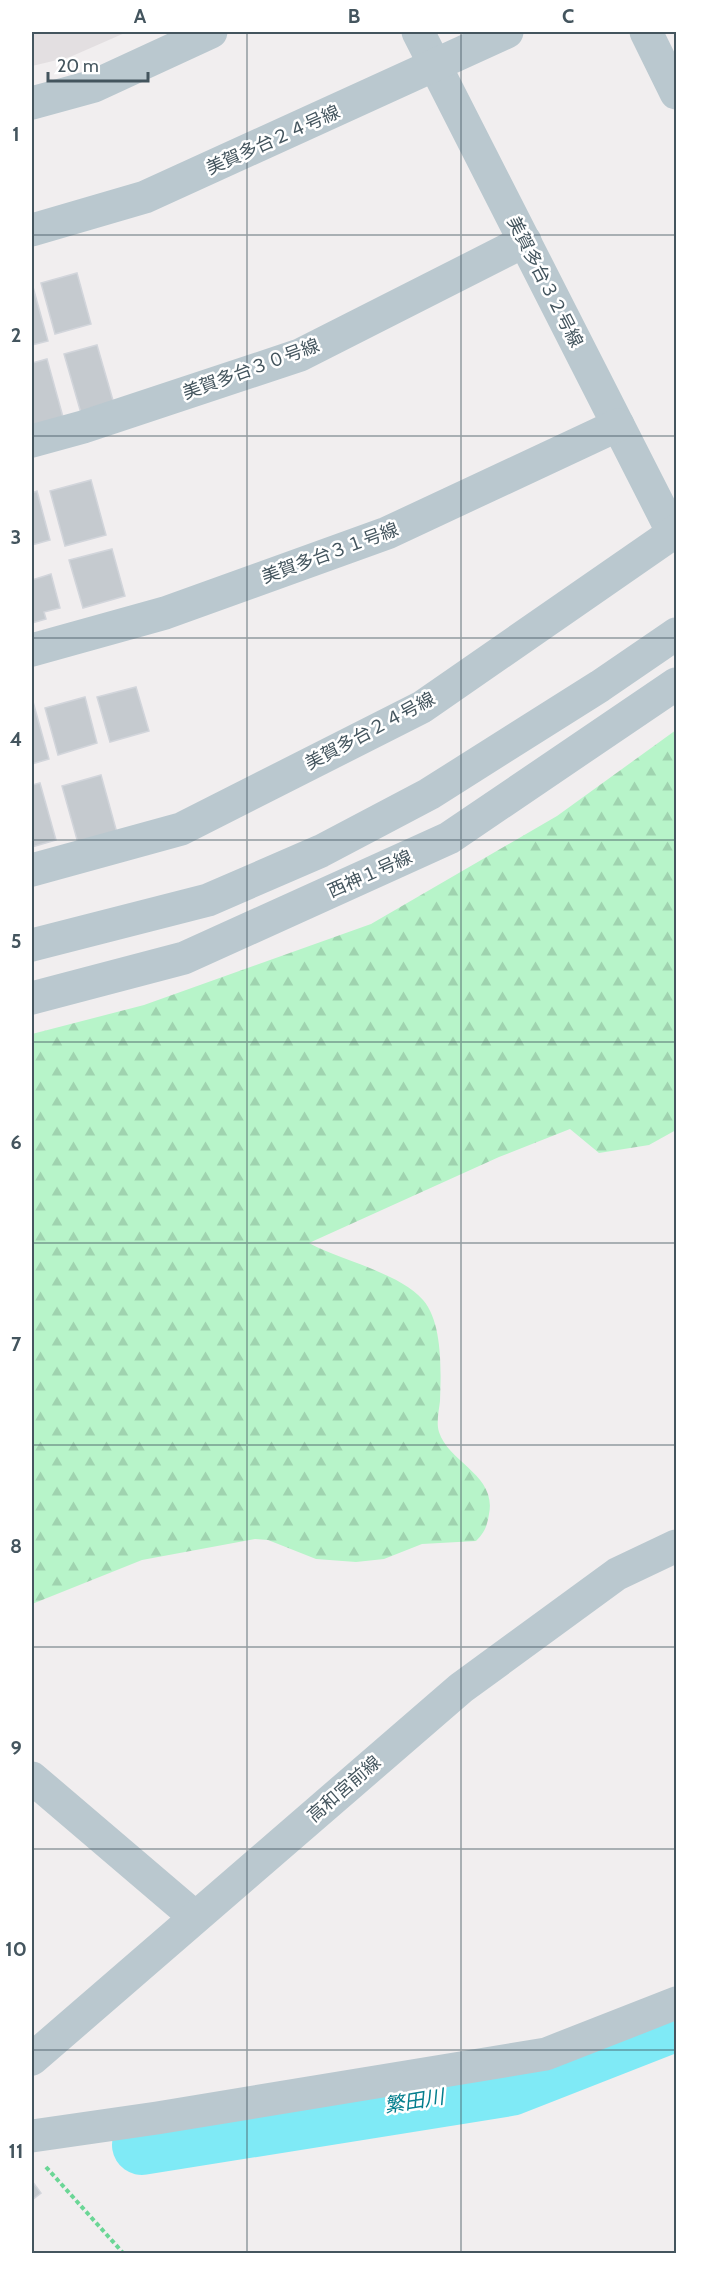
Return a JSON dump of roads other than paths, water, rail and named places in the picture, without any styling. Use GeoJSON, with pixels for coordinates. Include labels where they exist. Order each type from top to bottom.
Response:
{"type":"FeatureCollection","features":[{"type":"Feature","properties":{"kind":"street"},"geometry":{"type":"LineString","coordinates":[[32,103],[94,86],[211,32]]}},
{"type":"Feature","properties":{"kind":"street","name":"美賀多台３２号線"},"geometry":{"type":"LineString","coordinates":[[418,32],[675,532]]}},
{"type":"Feature","properties":{"kind":"street","name":"美賀多台２４号線"},"geometry":{"type":"LineString","coordinates":[[32,230],[145,197],[507,32]]}},
{"type":"Feature","properties":{"kind":"street"},"geometry":{"type":"LineString","coordinates":[[646,32],[676,93]]}},
{"type":"Feature","properties":{"kind":"street","name":"美賀多台３０号線"},"geometry":{"type":"LineString","coordinates":[[32,441],[83,427],[300,355],[525,241]]}},
{"type":"Feature","properties":{"kind":"street","name":"美賀多台３１号線"},"geometry":{"type":"LineString","coordinates":[[32,650],[165,613],[387,533],[618,425]]}},
{"type":"Feature","properties":{"kind":"street","name":"美賀多台２４号線"},"geometry":{"type":"LineString","coordinates":[[32,870],[181,829],[422,707],[675,532]]}},
{"type":"Feature","properties":{"kind":"street"},"geometry":{"type":"LineString","coordinates":[[32,945],[208,900],[321,851],[429,794],[600,686],[676,634]]}},
{"type":"Feature","properties":{"kind":"street","name":"西神１号線"},"geometry":{"type":"LineString","coordinates":[[32,998],[184,958],[449,838],[676,684]]}},
{"type":"Feature","properties":{"kind":"street","name":"高和宮前線"},"geometry":{"type":"LineString","coordinates":[[32,2059],[461,1688],[617,1574],[676,1545]]}},
{"type":"Feature","properties":{"kind":"street"},"geometry":{"type":"LineString","coordinates":[[32,1778],[195,1917]]}},
{"type":"Feature","properties":{"kind":"street"},"geometry":{"type":"LineString","coordinates":[[35,2148],[157,2118],[546,2054],[676,2003]]}},
{"type":"Feature","properties":{"kind":"waterway","name":"繁田川"},"geometry":{"type":"LineString","coordinates":[[142,2145],[510,2086],[676,2021]]}}]}
